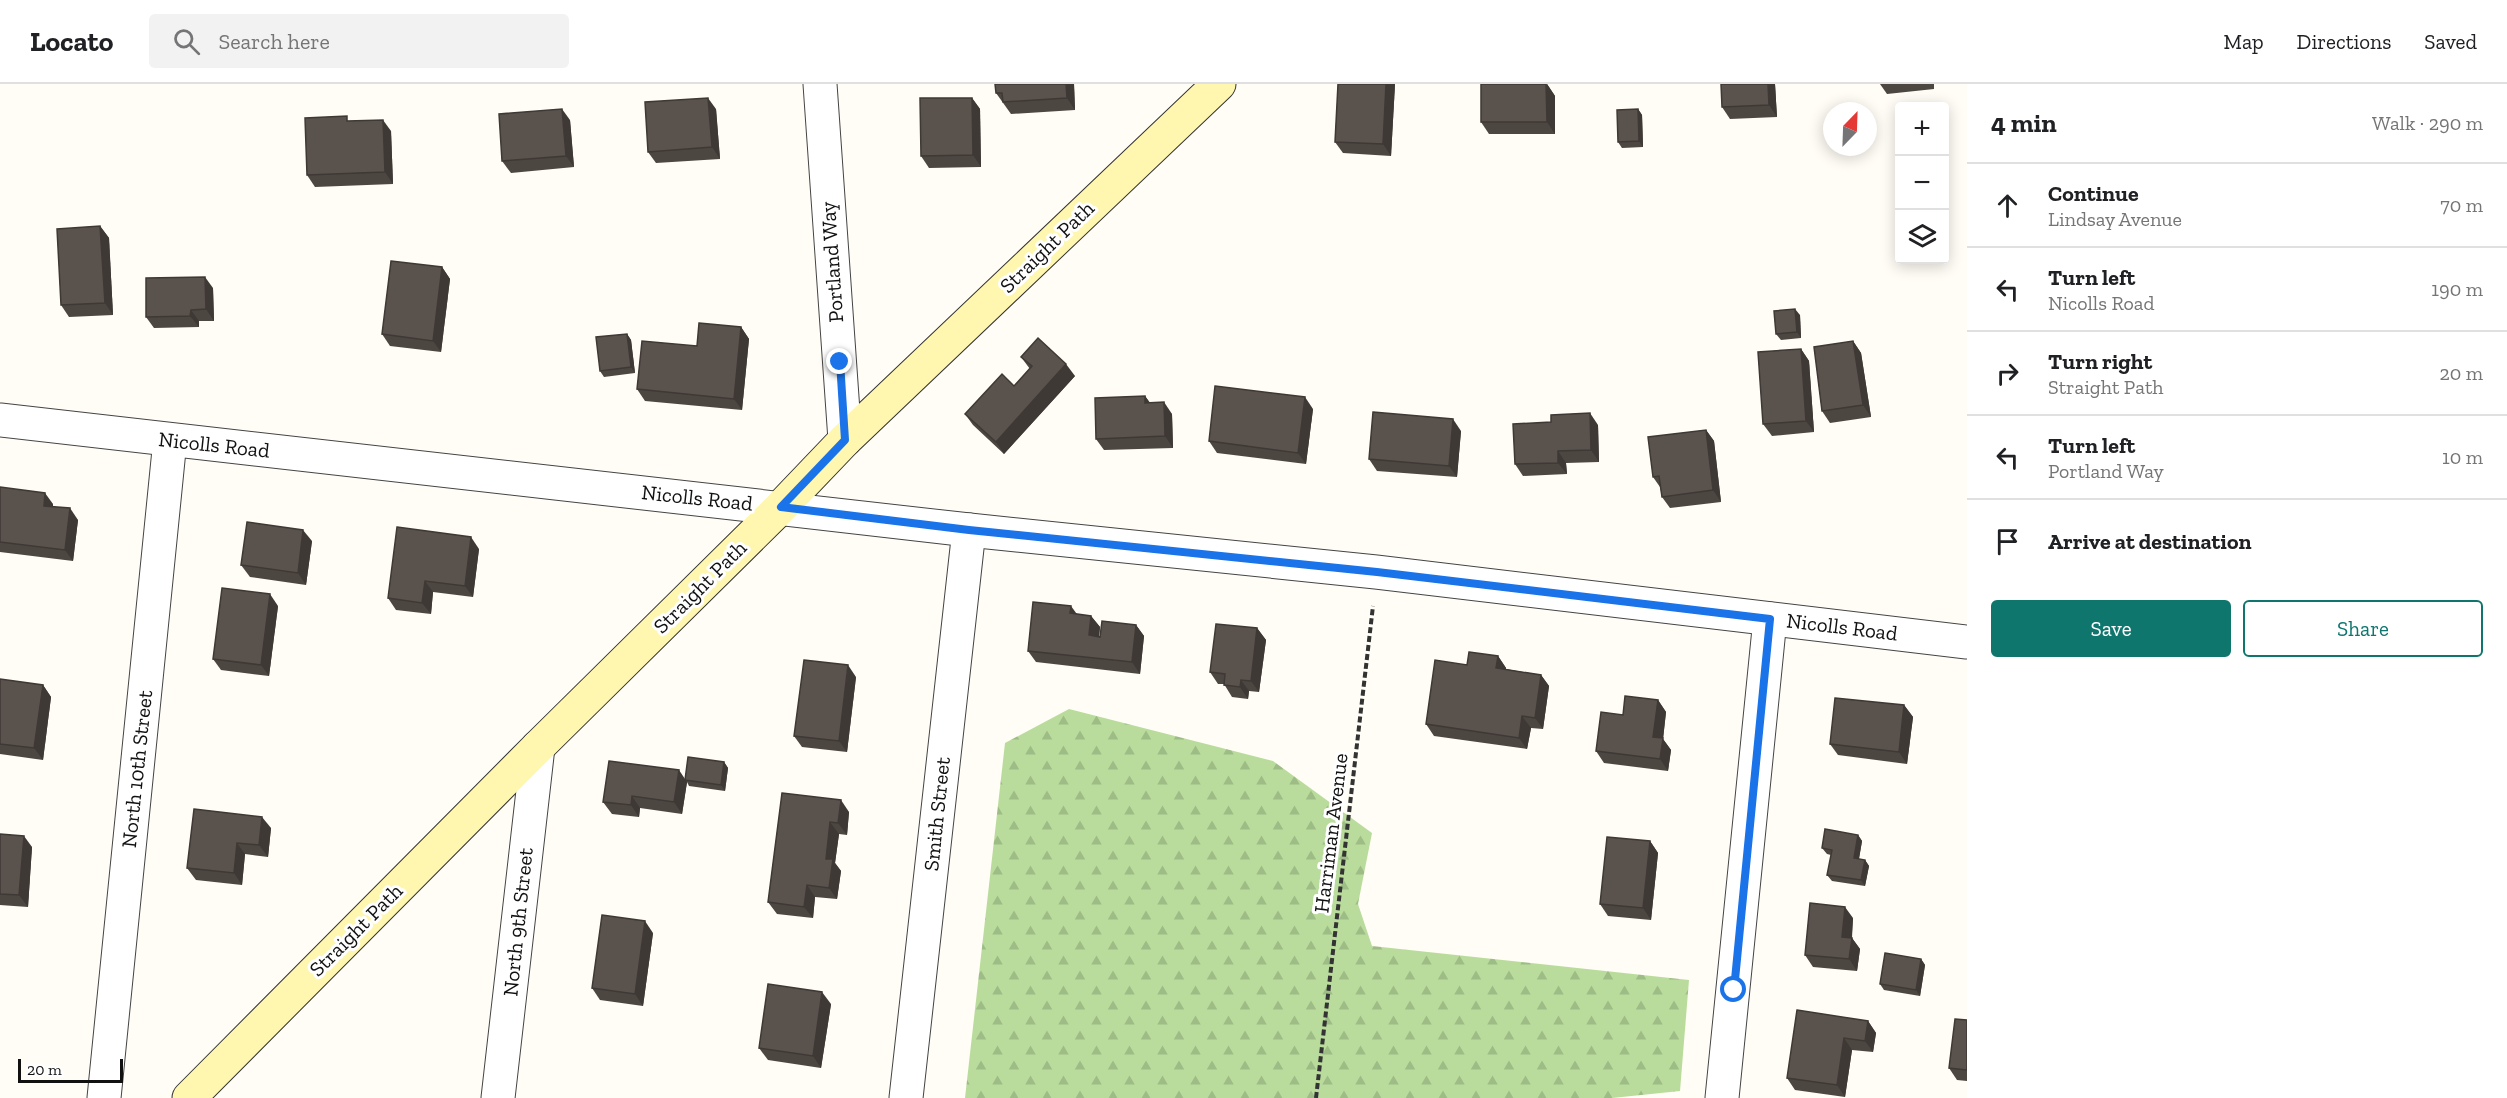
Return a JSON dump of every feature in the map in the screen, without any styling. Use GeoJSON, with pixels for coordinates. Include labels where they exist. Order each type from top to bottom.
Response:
{"type":"FeatureCollection","features":[{"type":"Feature","properties":{"kind":"main road","name":"Straight Path"},"geometry":{"type":"LineString","coordinates":[[189,1098],[538,747],[781,507],[845,440],[1219,84]]}},
{"type":"Feature","properties":{"kind":"street","name":"Portland Way"},"geometry":{"type":"LineString","coordinates":[[820,84],[845,440]]}},
{"type":"Feature","properties":{"kind":"street","name":"Nicolls Road"},"geometry":{"type":"LineString","coordinates":[[0,420],[969,530],[1377,572],[1967,642]]}},
{"type":"Feature","properties":{"kind":"street","name":"North 10th Street"},"geometry":{"type":"LineString","coordinates":[[104,1098],[170,440]]}},
{"type":"Feature","properties":{"kind":"street","name":"Smith Street"},"geometry":{"type":"LineString","coordinates":[[906,1098],[969,530]]}},
{"type":"Feature","properties":{"kind":"street"},"geometry":{"type":"LineString","coordinates":[[1722,1098],[1770,619]]}},
{"type":"Feature","properties":{"kind":"street","name":"North 9th Street"},"geometry":{"type":"LineString","coordinates":[[498,1098],[538,747]]}},
{"type":"Feature","properties":{"kind":"path","name":"Harriman Avenue"},"geometry":{"type":"LineString","coordinates":[[1316,1098],[1377,572]]}},
{"type":"Feature","properties":{"kind":"green space"},"geometry":{"type":"Polygon","coordinates":[[[1069,709],[1273,761],[1372,833],[1358,904],[1372,946],[1689,980],[1680,1091],[1612,1098],[965,1098],[1005,743],[1069,709]]]}},
{"type":"Feature","properties":{"kind":"building"},"geometry":{"type":"Polygon","coordinates":[[[995,84],[1066,84],[1067,98],[1003,102],[1002,93],[996,93],[995,84]]]}},
{"type":"Feature","properties":{"kind":"building"},"geometry":{"type":"Polygon","coordinates":[[[1338,84],[1386,84],[1383,144],[1335,142],[1338,84]]]}},
{"type":"Feature","properties":{"kind":"building"},"geometry":{"type":"Polygon","coordinates":[[[1481,84],[1546,84],[1547,122],[1481,122],[1481,84]]]}},
{"type":"Feature","properties":{"kind":"building"},"geometry":{"type":"Polygon","coordinates":[[[1721,84],[1768,84],[1769,105],[1722,107],[1721,84]]]}},
{"type":"Feature","properties":{"kind":"building"},"geometry":{"type":"Polygon","coordinates":[[[708,98],[712,147],[648,152],[645,102],[708,98]]]}},
{"type":"Feature","properties":{"kind":"building"},"geometry":{"type":"Polygon","coordinates":[[[920,98],[972,98],[973,155],[921,156],[920,98]]]}},
{"type":"Feature","properties":{"kind":"building"},"geometry":{"type":"Polygon","coordinates":[[[562,109],[566,156],[502,161],[499,114],[562,109]]]}},
{"type":"Feature","properties":{"kind":"building"},"geometry":{"type":"Polygon","coordinates":[[[1638,109],[1639,141],[1618,142],[1617,110],[1638,109]]]}},
{"type":"Feature","properties":{"kind":"building"},"geometry":{"type":"Polygon","coordinates":[[[347,116],[347,121],[383,120],[385,172],[307,175],[305,118],[347,116]]]}},
{"type":"Feature","properties":{"kind":"building"},"geometry":{"type":"Polygon","coordinates":[[[100,226],[105,303],[61,305],[57,229],[100,226]]]}},
{"type":"Feature","properties":{"kind":"building"},"geometry":{"type":"Polygon","coordinates":[[[391,261],[442,267],[433,341],[382,334],[391,261]]]}},
{"type":"Feature","properties":{"kind":"building"},"geometry":{"type":"Polygon","coordinates":[[[205,277],[206,309],[191,310],[190,316],[146,317],[146,278],[205,277]]]}},
{"type":"Feature","properties":{"kind":"building"},"geometry":{"type":"Polygon","coordinates":[[[1795,309],[1797,332],[1776,334],[1774,311],[1795,309]]]}},
{"type":"Feature","properties":{"kind":"building"},"geometry":{"type":"Polygon","coordinates":[[[699,323],[741,327],[734,399],[637,389],[642,341],[697,346],[699,323]]]}},
{"type":"Feature","properties":{"kind":"building"},"geometry":{"type":"Polygon","coordinates":[[[627,334],[631,367],[600,371],[596,337],[627,334]]]}},
{"type":"Feature","properties":{"kind":"building"},"geometry":{"type":"Polygon","coordinates":[[[1038,338],[1066,364],[996,442],[965,414],[1002,374],[1014,386],[1032,366],[1021,357],[1038,338]]]}},
{"type":"Feature","properties":{"kind":"building"},"geometry":{"type":"Polygon","coordinates":[[[1853,341],[1863,405],[1822,411],[1814,347],[1853,341]]]}},
{"type":"Feature","properties":{"kind":"building"},"geometry":{"type":"Polygon","coordinates":[[[1801,349],[1806,421],[1763,424],[1758,352],[1801,349]]]}},
{"type":"Feature","properties":{"kind":"building"},"geometry":{"type":"Polygon","coordinates":[[[1215,386],[1305,397],[1298,453],[1209,441],[1215,386]]]}},
{"type":"Feature","properties":{"kind":"building"},"geometry":{"type":"Polygon","coordinates":[[[1145,396],[1145,403],[1164,402],[1165,436],[1096,439],[1095,398],[1145,396]]]}},
{"type":"Feature","properties":{"kind":"building"},"geometry":{"type":"Polygon","coordinates":[[[1373,412],[1453,419],[1449,466],[1369,459],[1373,412]]]}},
{"type":"Feature","properties":{"kind":"building"},"geometry":{"type":"Polygon","coordinates":[[[1590,413],[1591,450],[1558,451],[1558,463],[1515,464],[1513,424],[1551,422],[1551,415],[1590,413]]]}},
{"type":"Feature","properties":{"kind":"building"},"geometry":{"type":"Polygon","coordinates":[[[1706,430],[1713,490],[1662,497],[1659,476],[1653,477],[1648,437],[1706,430]]]}},
{"type":"Feature","properties":{"kind":"building"},"geometry":{"type":"Polygon","coordinates":[[[0,487],[45,493],[44,506],[70,508],[65,550],[0,542],[0,487]]]}},
{"type":"Feature","properties":{"kind":"building"},"geometry":{"type":"Polygon","coordinates":[[[247,522],[303,530],[298,573],[241,565],[247,522]]]}},
{"type":"Feature","properties":{"kind":"building"},"geometry":{"type":"Polygon","coordinates":[[[397,527],[471,537],[465,586],[425,581],[422,603],[388,598],[397,527]]]}},
{"type":"Feature","properties":{"kind":"building"},"geometry":{"type":"Polygon","coordinates":[[[222,588],[270,594],[261,665],[213,659],[222,588]]]}},
{"type":"Feature","properties":{"kind":"building"},"geometry":{"type":"Polygon","coordinates":[[[1033,602],[1071,606],[1070,613],[1091,616],[1089,635],[1100,637],[1102,621],[1136,625],[1132,662],[1028,651],[1033,602]]]}},
{"type":"Feature","properties":{"kind":"building"},"geometry":{"type":"Polygon","coordinates":[[[1216,624],[1257,628],[1251,681],[1241,680],[1240,687],[1224,685],[1225,674],[1210,672],[1216,624]]]}},
{"type":"Feature","properties":{"kind":"building"},"geometry":{"type":"Polygon","coordinates":[[[1469,652],[1498,656],[1496,668],[1541,675],[1535,718],[1522,716],[1519,738],[1426,724],[1435,660],[1467,665],[1469,652]]]}},
{"type":"Feature","properties":{"kind":"building"},"geometry":{"type":"Polygon","coordinates":[[[804,660],[848,665],[839,741],[794,736],[804,660]]]}},
{"type":"Feature","properties":{"kind":"building"},"geometry":{"type":"Polygon","coordinates":[[[0,679],[43,685],[34,748],[0,744],[0,679]]]}},
{"type":"Feature","properties":{"kind":"building"},"geometry":{"type":"Polygon","coordinates":[[[1625,696],[1658,700],[1653,737],[1663,738],[1660,759],[1596,751],[1601,712],[1623,715],[1625,696]]]}},
{"type":"Feature","properties":{"kind":"building"},"geometry":{"type":"Polygon","coordinates":[[[1835,698],[1904,705],[1899,752],[1830,744],[1835,698]]]}},
{"type":"Feature","properties":{"kind":"building"},"geometry":{"type":"Polygon","coordinates":[[[688,757],[724,762],[721,785],[685,780],[688,757]]]}},
{"type":"Feature","properties":{"kind":"building"},"geometry":{"type":"Polygon","coordinates":[[[609,761],[679,770],[674,802],[632,796],[631,805],[603,802],[609,761]]]}},
{"type":"Feature","properties":{"kind":"building"},"geometry":{"type":"Polygon","coordinates":[[[782,793],[841,800],[838,823],[830,822],[826,859],[833,859],[829,888],[807,885],[804,907],[768,902],[782,793]]]}},
{"type":"Feature","properties":{"kind":"building"},"geometry":{"type":"Polygon","coordinates":[[[194,809],[262,817],[259,845],[237,843],[234,873],[187,868],[194,809]]]}},
{"type":"Feature","properties":{"kind":"building"},"geometry":{"type":"Polygon","coordinates":[[[1825,829],[1858,835],[1854,858],[1865,860],[1861,880],[1827,875],[1832,850],[1822,848],[1825,829]]]}},
{"type":"Feature","properties":{"kind":"building"},"geometry":{"type":"Polygon","coordinates":[[[0,834],[24,836],[19,895],[0,894],[0,834]]]}},
{"type":"Feature","properties":{"kind":"building"},"geometry":{"type":"Polygon","coordinates":[[[1607,837],[1650,841],[1643,908],[1600,904],[1607,837]]]}},
{"type":"Feature","properties":{"kind":"building"},"geometry":{"type":"Polygon","coordinates":[[[1810,903],[1845,907],[1842,937],[1852,938],[1849,959],[1805,955],[1810,903]]]}},
{"type":"Feature","properties":{"kind":"building"},"geometry":{"type":"Polygon","coordinates":[[[602,915],[645,921],[635,994],[592,988],[602,915]]]}},
{"type":"Feature","properties":{"kind":"building"},"geometry":{"type":"Polygon","coordinates":[[[1885,953],[1921,959],[1916,990],[1880,984],[1885,953]]]}},
{"type":"Feature","properties":{"kind":"building"},"geometry":{"type":"Polygon","coordinates":[[[768,984],[822,992],[813,1056],[759,1048],[768,984]]]}},
{"type":"Feature","properties":{"kind":"building"},"geometry":{"type":"Polygon","coordinates":[[[1797,1010],[1868,1021],[1865,1041],[1844,1038],[1837,1085],[1787,1078],[1797,1010]]]}},
{"type":"Feature","properties":{"kind":"building"},"geometry":{"type":"Polygon","coordinates":[[[1955,1019],[1967,1020],[1967,1070],[1949,1068],[1955,1019]]]}},
{"type":"Feature","properties":{"kind":"route"},"geometry":{"type":"LineString","coordinates":[[840,362],[845,440],[781,507],[969,530],[1377,572],[1770,619],[1734,990]]}}]}
